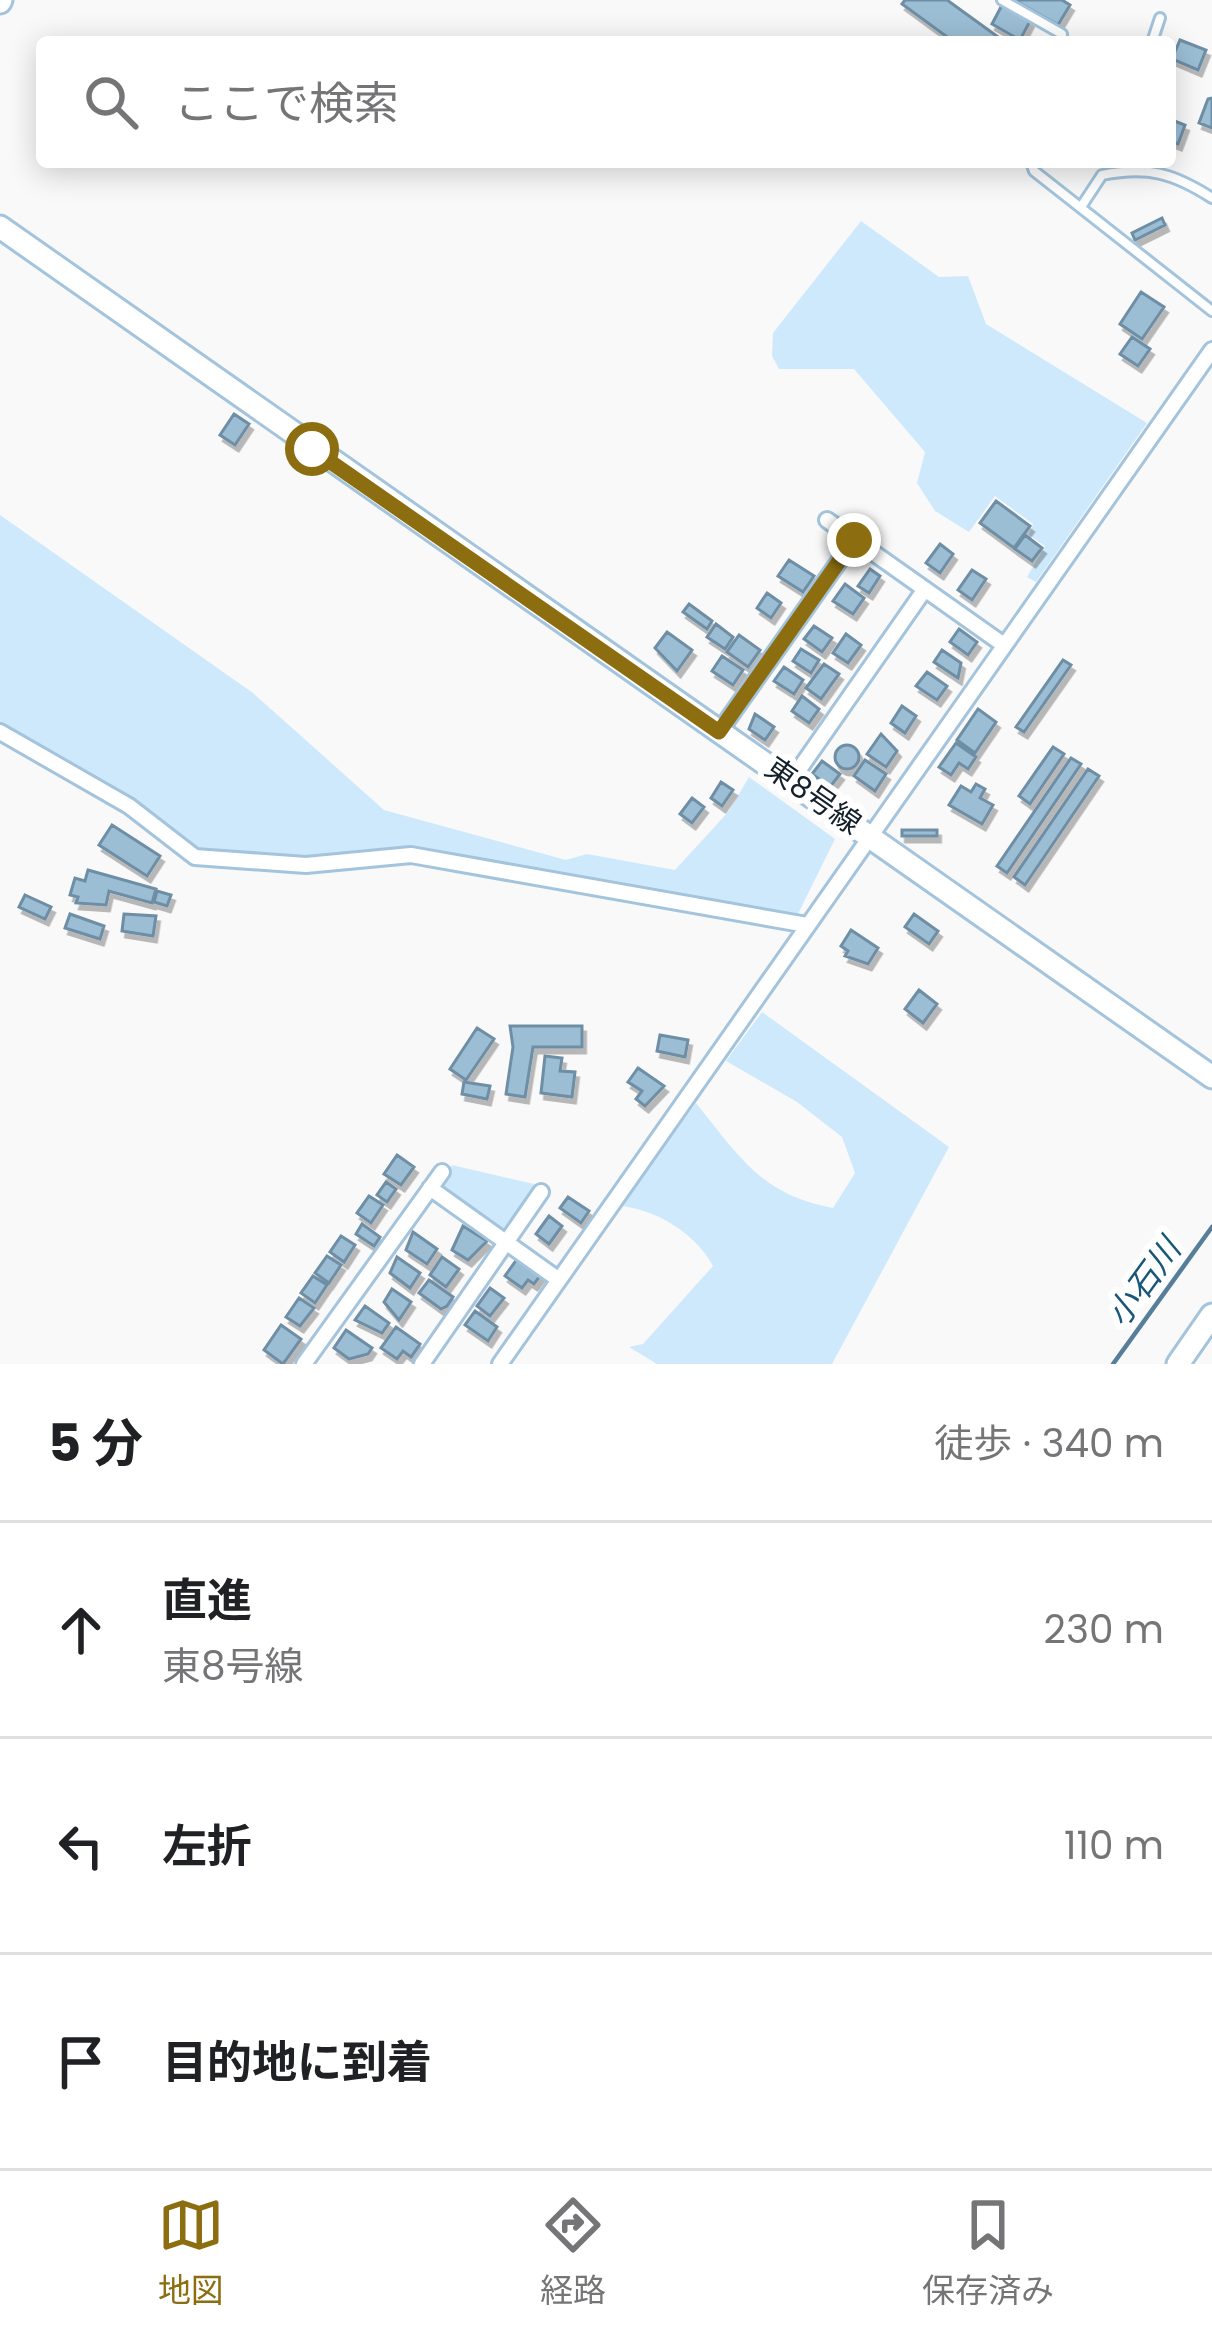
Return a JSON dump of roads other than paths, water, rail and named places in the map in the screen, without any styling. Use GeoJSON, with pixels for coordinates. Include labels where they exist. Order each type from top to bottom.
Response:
{"type":"FeatureCollection","features":[{"type":"Feature","properties":{"kind":"street","name":"東8号線"},"geometry":{"type":"LineString","coordinates":[[0,227],[1212,1077]]}},
{"type":"Feature","properties":{"kind":"street"},"geometry":{"type":"LineString","coordinates":[[500,1364],[1001,643],[1212,350]]}},
{"type":"Feature","properties":{"kind":"street"},"geometry":{"type":"LineString","coordinates":[[827,520],[1001,643]]}},
{"type":"Feature","properties":{"kind":"street"},"geometry":{"type":"LineString","coordinates":[[719,732],[854,540]]}},
{"type":"Feature","properties":{"kind":"street"},"geometry":{"type":"LineString","coordinates":[[791,781],[925,589]]}},
{"type":"Feature","properties":{"kind":"street"},"geometry":{"type":"LineString","coordinates":[[0,732],[129,806],[195,857],[306,865],[412,855],[807,925]]}},
{"type":"Feature","properties":{"kind":"street"},"geometry":{"type":"LineString","coordinates":[[304,1364],[442,1172]]}},
{"type":"Feature","properties":{"kind":"street"},"geometry":{"type":"LineString","coordinates":[[430,1189],[559,1280]]}},
{"type":"Feature","properties":{"kind":"street"},"geometry":{"type":"LineString","coordinates":[[422,1364],[541,1192]]}},
{"type":"Feature","properties":{"kind":"street"},"geometry":{"type":"LineString","coordinates":[[1178,1364],[1212,1315]]}},
{"type":"Feature","properties":{"kind":"lane"},"geometry":{"type":"LineString","coordinates":[[1002,0],[1062,36]]}},
{"type":"Feature","properties":{"kind":"lane"},"geometry":{"type":"LineString","coordinates":[[1154,36],[1160,18]]}},
{"type":"Feature","properties":{"kind":"lane"},"geometry":{"type":"LineString","coordinates":[[1038,168],[1212,311]]}},
{"type":"Feature","properties":{"kind":"lane"},"geometry":{"type":"LineString","coordinates":[[1081,207],[1102,175],[1136,168]]}},
{"type":"Feature","properties":{"kind":"lane"},"geometry":{"type":"LineString","coordinates":[[1158,168],[1212,198]]}},
{"type":"Feature","properties":{"kind":"waterway","name":"小石川"},"geometry":{"type":"LineString","coordinates":[[1113,1364],[1212,1227]]}}]}
